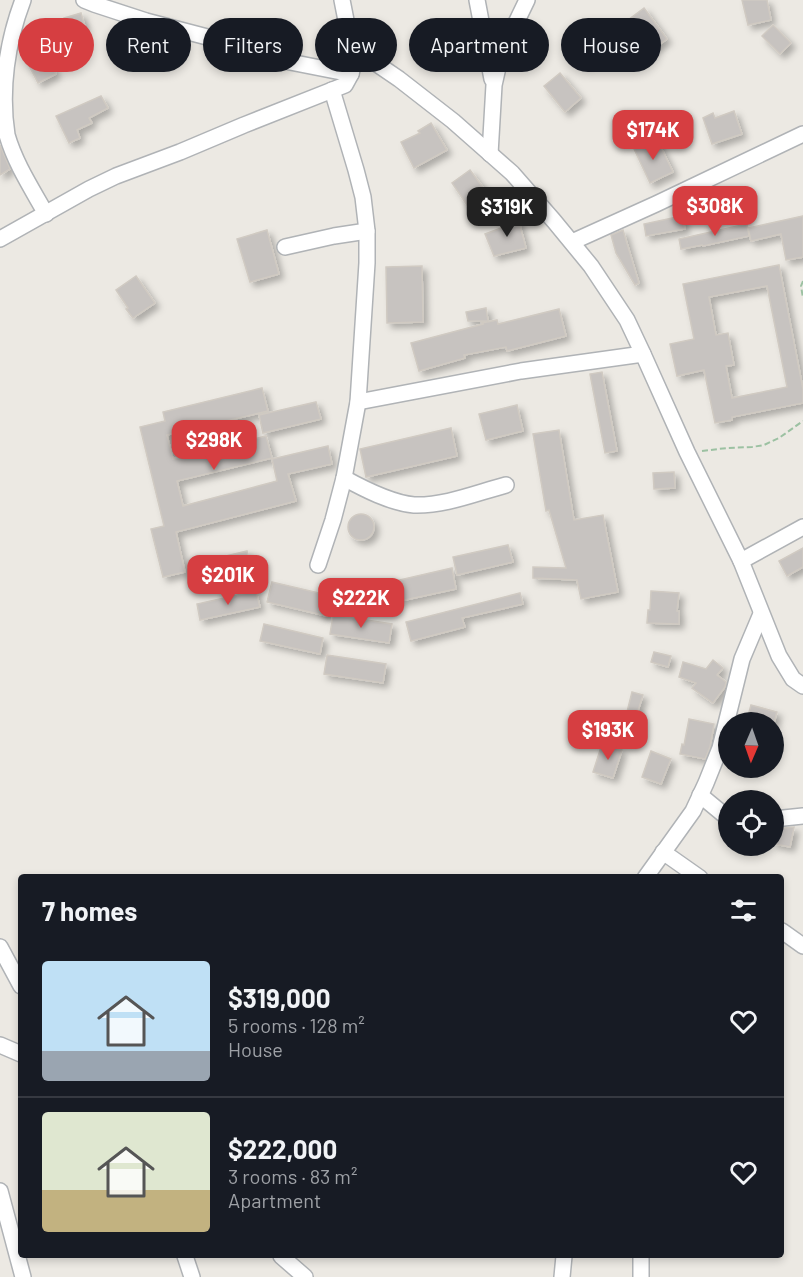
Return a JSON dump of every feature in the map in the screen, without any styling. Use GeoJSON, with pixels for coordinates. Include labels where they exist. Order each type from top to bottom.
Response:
{"type":"FeatureCollection","features":[{"type":"Feature","properties":{"kind":"street"},"geometry":{"type":"LineString","coordinates":[[23,0],[8,42],[4,62],[2,112],[6,135],[14,155],[46,214]]}},
{"type":"Feature","properties":{"kind":"street"},"geometry":{"type":"LineString","coordinates":[[0,239],[89,189],[244,124],[345,85],[351,74],[290,62],[234,44],[146,21],[84,0]]}},
{"type":"Feature","properties":{"kind":"street"},"geometry":{"type":"LineString","coordinates":[[342,0],[346,18]]}},
{"type":"Feature","properties":{"kind":"street"},"geometry":{"type":"LineString","coordinates":[[477,0],[494,85]]}},
{"type":"Feature","properties":{"kind":"street"},"geometry":{"type":"LineString","coordinates":[[490,154],[494,85],[501,54],[526,0]]}},
{"type":"Feature","properties":{"kind":"street"},"geometry":{"type":"LineString","coordinates":[[389,72],[453,121],[512,173],[591,266],[627,320],[687,453],[741,561],[779,656],[793,679],[803,686]]}},
{"type":"Feature","properties":{"kind":"street"},"geometry":{"type":"LineString","coordinates":[[318,565],[344,478],[358,402],[367,263],[367,231],[363,197],[332,90]]}},
{"type":"Feature","properties":{"kind":"street"},"geometry":{"type":"LineString","coordinates":[[572,242],[803,134]]}},
{"type":"Feature","properties":{"kind":"street"},"geometry":{"type":"LineString","coordinates":[[285,247],[367,231]]}},
{"type":"Feature","properties":{"kind":"street"},"geometry":{"type":"LineString","coordinates":[[358,402],[521,371],[643,354]]}},
{"type":"Feature","properties":{"kind":"street"},"geometry":{"type":"LineString","coordinates":[[344,478],[365,489],[411,505],[451,500],[506,485]]}},
{"type":"Feature","properties":{"kind":"street"},"geometry":{"type":"LineString","coordinates":[[741,561],[803,527]]}},
{"type":"Feature","properties":{"kind":"street"},"geometry":{"type":"LineString","coordinates":[[648,874],[693,811],[700,795],[720,748],[742,659],[761,614]]}},
{"type":"Feature","properties":{"kind":"street"},"geometry":{"type":"LineString","coordinates":[[700,795],[718,810]]}},
{"type":"Feature","properties":{"kind":"street"},"geometry":{"type":"LineString","coordinates":[[784,818],[803,816]]}},
{"type":"Feature","properties":{"kind":"street"},"geometry":{"type":"LineString","coordinates":[[663,852],[694,874]]}},
{"type":"Feature","properties":{"kind":"street"},"geometry":{"type":"LineString","coordinates":[[784,932],[803,946]]}},
{"type":"Feature","properties":{"kind":"street"},"geometry":{"type":"LineString","coordinates":[[0,947],[18,980]]}},
{"type":"Feature","properties":{"kind":"street"},"geometry":{"type":"LineString","coordinates":[[1,1051],[18,1054]]}},
{"type":"Feature","properties":{"kind":"street"},"geometry":{"type":"LineString","coordinates":[[0,1191],[18,1256]]}},
{"type":"Feature","properties":{"kind":"street"},"geometry":{"type":"LineString","coordinates":[[19,1258],[24,1277]]}},
{"type":"Feature","properties":{"kind":"street"},"geometry":{"type":"LineString","coordinates":[[186,1258],[192,1277]]}},
{"type":"Feature","properties":{"kind":"street"},"geometry":{"type":"LineString","coordinates":[[283,1258],[305,1277]]}},
{"type":"Feature","properties":{"kind":"street"},"geometry":{"type":"LineString","coordinates":[[562,1277],[564,1258]]}},
{"type":"Feature","properties":{"kind":"street"},"geometry":{"type":"LineString","coordinates":[[641,1258],[641,1277]]}},
{"type":"Feature","properties":{"kind":"path"},"geometry":{"type":"LineString","coordinates":[[803,281],[801,286],[803,298]]}},
{"type":"Feature","properties":{"kind":"path"},"geometry":{"type":"LineString","coordinates":[[687,453],[764,445],[779,438],[803,421]]}},
{"type":"Feature","properties":{"kind":"building"},"geometry":{"type":"Polygon","coordinates":[[[742,0],[767,0],[771,20],[748,25],[742,0]]]}},
{"type":"Feature","properties":{"kind":"building"},"geometry":{"type":"Polygon","coordinates":[[[644,8],[651,18],[631,18],[644,8]]]}},
{"type":"Feature","properties":{"kind":"building"},"geometry":{"type":"Polygon","coordinates":[[[81,13],[82,18],[64,18],[81,13]]]}},
{"type":"Feature","properties":{"kind":"building"},"geometry":{"type":"Polygon","coordinates":[[[773,25],[791,43],[780,54],[762,36],[773,25]]]}},
{"type":"Feature","properties":{"kind":"building"},"geometry":{"type":"Polygon","coordinates":[[[661,31],[667,39],[661,43],[661,31]]]}},
{"type":"Feature","properties":{"kind":"building"},"geometry":{"type":"Polygon","coordinates":[[[32,72],[55,72],[56,74],[38,83],[32,72]]]}},
{"type":"Feature","properties":{"kind":"building"},"geometry":{"type":"Polygon","coordinates":[[[560,73],[581,98],[565,112],[544,86],[560,73]]]}},
{"type":"Feature","properties":{"kind":"building"},"geometry":{"type":"Polygon","coordinates":[[[101,96],[108,108],[89,118],[92,123],[77,130],[80,138],[69,143],[56,116],[101,96]]]}},
{"type":"Feature","properties":{"kind":"building"},"geometry":{"type":"Polygon","coordinates":[[[734,111],[742,134],[712,144],[703,118],[713,113],[715,118],[734,111]]]}},
{"type":"Feature","properties":{"kind":"building"},"geometry":{"type":"Polygon","coordinates":[[[431,123],[447,150],[414,168],[401,142],[420,133],[418,131],[431,123]]]}},
{"type":"Feature","properties":{"kind":"building"},"geometry":{"type":"Polygon","coordinates":[[[657,139],[673,172],[650,183],[634,149],[657,139]]]}},
{"type":"Feature","properties":{"kind":"building"},"geometry":{"type":"Polygon","coordinates":[[[0,145],[10,169],[0,175],[0,145]]]}},
{"type":"Feature","properties":{"kind":"building"},"geometry":{"type":"Polygon","coordinates":[[[470,170],[488,194],[469,208],[452,183],[470,170]]]}},
{"type":"Feature","properties":{"kind":"building"},"geometry":{"type":"Polygon","coordinates":[[[682,216],[685,229],[646,236],[644,224],[682,216]]]}},
{"type":"Feature","properties":{"kind":"building"},"geometry":{"type":"Polygon","coordinates":[[[803,216],[803,257],[786,260],[781,234],[751,241],[748,228],[803,216]]]}},
{"type":"Feature","properties":{"kind":"building"},"geometry":{"type":"Polygon","coordinates":[[[518,218],[526,248],[494,256],[485,234],[504,227],[503,222],[518,218]]]}},
{"type":"Feature","properties":{"kind":"building"},"geometry":{"type":"Polygon","coordinates":[[[747,224],[749,236],[681,249],[679,239],[747,224]]]}},
{"type":"Feature","properties":{"kind":"building"},"geometry":{"type":"Polygon","coordinates":[[[267,230],[279,274],[250,282],[237,239],[267,230]]]}},
{"type":"Feature","properties":{"kind":"building"},"geometry":{"type":"Polygon","coordinates":[[[623,230],[639,283],[635,285],[616,253],[611,235],[623,230]]]}},
{"type":"Feature","properties":{"kind":"building"},"geometry":{"type":"Polygon","coordinates":[[[779,265],[803,389],[803,403],[732,417],[732,420],[715,423],[704,370],[677,376],[670,344],[694,339],[683,284],[779,265]],[[767,286],[709,297],[716,335],[728,333],[734,365],[726,366],[732,398],[787,387],[767,286]]]}},
{"type":"Feature","properties":{"kind":"building"},"geometry":{"type":"Polygon","coordinates":[[[422,266],[423,322],[387,323],[386,267],[422,266]]]}},
{"type":"Feature","properties":{"kind":"building"},"geometry":{"type":"Polygon","coordinates":[[[136,276],[155,303],[133,318],[116,290],[136,276]]]}},
{"type":"Feature","properties":{"kind":"building"},"geometry":{"type":"Polygon","coordinates":[[[486,308],[488,321],[468,321],[466,312],[486,308]]]}},
{"type":"Feature","properties":{"kind":"building"},"geometry":{"type":"Polygon","coordinates":[[[559,309],[566,336],[507,351],[506,347],[464,355],[465,358],[419,371],[411,343],[482,323],[497,320],[498,324],[559,309]]]}},
{"type":"Feature","properties":{"kind":"building"},"geometry":{"type":"Polygon","coordinates":[[[602,372],[617,451],[605,453],[590,374],[602,372]]]}},
{"type":"Feature","properties":{"kind":"building"},"geometry":{"type":"Polygon","coordinates":[[[262,388],[268,411],[167,435],[173,459],[266,436],[272,458],[177,481],[183,506],[277,481],[272,459],[328,446],[332,464],[288,474],[296,501],[176,532],[185,572],[163,577],[151,529],[164,526],[140,427],[165,421],[163,412],[262,388]]]}},
{"type":"Feature","properties":{"kind":"building"},"geometry":{"type":"Polygon","coordinates":[[[316,402],[321,419],[263,433],[259,415],[316,402]]]}},
{"type":"Feature","properties":{"kind":"building"},"geometry":{"type":"Polygon","coordinates":[[[517,405],[523,431],[486,440],[479,414],[517,405]]]}},
{"type":"Feature","properties":{"kind":"building"},"geometry":{"type":"Polygon","coordinates":[[[451,428],[457,456],[366,477],[360,449],[451,428]]]}},
{"type":"Feature","properties":{"kind":"building"},"geometry":{"type":"Polygon","coordinates":[[[559,430],[574,520],[603,515],[618,592],[581,599],[577,580],[533,578],[533,567],[566,568],[549,510],[546,511],[533,434],[559,430]]]}},
{"type":"Feature","properties":{"kind":"building"},"geometry":{"type":"Polygon","coordinates":[[[674,472],[675,488],[654,489],[653,473],[674,472]]]}},
{"type":"Feature","properties":{"kind":"building"},"geometry":{"type":"Polygon","coordinates":[[[361,514],[371,517],[374,527],[371,537],[361,540],[351,537],[348,527],[351,517],[361,514]]]}},
{"type":"Feature","properties":{"kind":"building"},"geometry":{"type":"Polygon","coordinates":[[[508,545],[513,562],[457,575],[453,557],[508,545]]]}},
{"type":"Feature","properties":{"kind":"building"},"geometry":{"type":"Polygon","coordinates":[[[803,548],[803,567],[787,576],[779,561],[803,548]]]}},
{"type":"Feature","properties":{"kind":"building"},"geometry":{"type":"Polygon","coordinates":[[[247,551],[251,569],[193,582],[188,565],[247,551]]]}},
{"type":"Feature","properties":{"kind":"building"},"geometry":{"type":"Polygon","coordinates":[[[452,568],[456,589],[400,601],[395,581],[452,568]]]}},
{"type":"Feature","properties":{"kind":"building"},"geometry":{"type":"Polygon","coordinates":[[[272,582],[332,596],[327,616],[267,602],[272,582]]]}},
{"type":"Feature","properties":{"kind":"building"},"geometry":{"type":"Polygon","coordinates":[[[256,591],[260,607],[200,620],[197,604],[256,591]]]}},
{"type":"Feature","properties":{"kind":"building"},"geometry":{"type":"Polygon","coordinates":[[[651,591],[679,593],[677,611],[679,611],[679,624],[647,623],[651,591]]]}},
{"type":"Feature","properties":{"kind":"building"},"geometry":{"type":"Polygon","coordinates":[[[520,593],[523,604],[462,618],[465,627],[411,641],[406,622],[520,593]]]}},
{"type":"Feature","properties":{"kind":"building"},"geometry":{"type":"Polygon","coordinates":[[[333,615],[392,624],[389,643],[330,634],[333,615]]]}},
{"type":"Feature","properties":{"kind":"building"},"geometry":{"type":"Polygon","coordinates":[[[264,624],[323,638],[320,654],[260,641],[264,624]]]}},
{"type":"Feature","properties":{"kind":"building"},"geometry":{"type":"Polygon","coordinates":[[[654,652],[671,656],[668,667],[651,662],[654,652]]]}},
{"type":"Feature","properties":{"kind":"building"},"geometry":{"type":"Polygon","coordinates":[[[327,655],[386,664],[383,683],[324,674],[327,655]]]}},
{"type":"Feature","properties":{"kind":"building"},"geometry":{"type":"Polygon","coordinates":[[[713,660],[723,668],[717,675],[726,682],[713,703],[692,688],[696,683],[679,677],[683,662],[706,669],[713,660]]]}},
{"type":"Feature","properties":{"kind":"building"},"geometry":{"type":"Polygon","coordinates":[[[632,692],[643,695],[637,714],[627,712],[632,692]]]}},
{"type":"Feature","properties":{"kind":"building"},"geometry":{"type":"Polygon","coordinates":[[[751,705],[777,712],[749,712],[751,705]]]}},
{"type":"Feature","properties":{"kind":"building"},"geometry":{"type":"Polygon","coordinates":[[[689,719],[714,724],[710,747],[705,759],[680,754],[689,719]]]}},
{"type":"Feature","properties":{"kind":"building"},"geometry":{"type":"Polygon","coordinates":[[[602,744],[622,750],[613,778],[593,772],[602,744]]]}},
{"type":"Feature","properties":{"kind":"building"},"geometry":{"type":"Polygon","coordinates":[[[651,751],[671,759],[661,784],[642,777],[651,751]]]}},
{"type":"Feature","properties":{"kind":"building"},"geometry":{"type":"Polygon","coordinates":[[[794,827],[790,847],[784,846],[784,828],[794,827]]]}}]}
